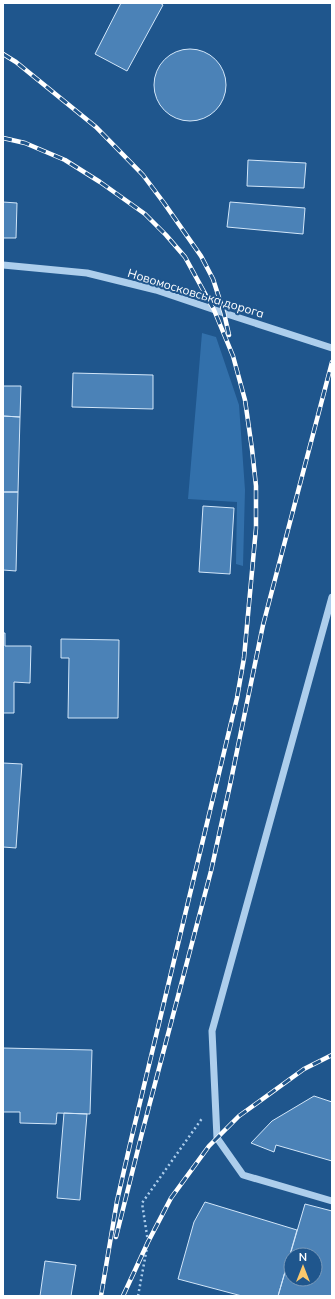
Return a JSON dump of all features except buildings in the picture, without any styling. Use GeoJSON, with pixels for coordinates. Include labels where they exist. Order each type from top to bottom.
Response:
{"type":"FeatureCollection","features":[{"type":"Feature","properties":{"kind":"street","name":"Новомосковська дорога"},"geometry":{"type":"LineString","coordinates":[[3,265],[87,273],[156,290],[332,348]]}},
{"type":"Feature","properties":{"kind":"street"},"geometry":{"type":"LineString","coordinates":[[332,597],[212,1031],[217,1138],[243,1175],[332,1201]]}},
{"type":"Feature","properties":{"kind":"path"},"geometry":{"type":"LineString","coordinates":[[138,1296],[148,1242],[142,1203],[198,1125],[215,1096]]}},
{"type":"Feature","properties":{"kind":"shaded area"},"geometry":{"type":"Polygon","coordinates":[[[202,333],[216,337],[239,405],[245,490],[243,566],[236,564],[237,502],[188,499],[202,333]]]}},
{"type":"Feature","properties":{"kind":"railway"},"geometry":{"type":"LineString","coordinates":[[3,54],[16,62],[96,127],[143,175],[201,256],[213,279],[224,313],[229,335]]}},
{"type":"Feature","properties":{"kind":"railway"},"geometry":{"type":"LineString","coordinates":[[3,138],[25,143],[65,160],[100,182],[145,214],[185,257],[214,310],[233,356],[245,400],[256,486],[256,528],[244,658],[237,698],[117,1201],[101,1296]]}},
{"type":"Feature","properties":{"kind":"railway"},"geometry":{"type":"LineString","coordinates":[[116,1237],[211,871],[263,625],[332,362]]}},
{"type":"Feature","properties":{"kind":"railway"},"geometry":{"type":"LineString","coordinates":[[123,1296],[148,1242],[171,1198],[209,1146],[239,1116],[304,1069],[332,1055]]}}]}
